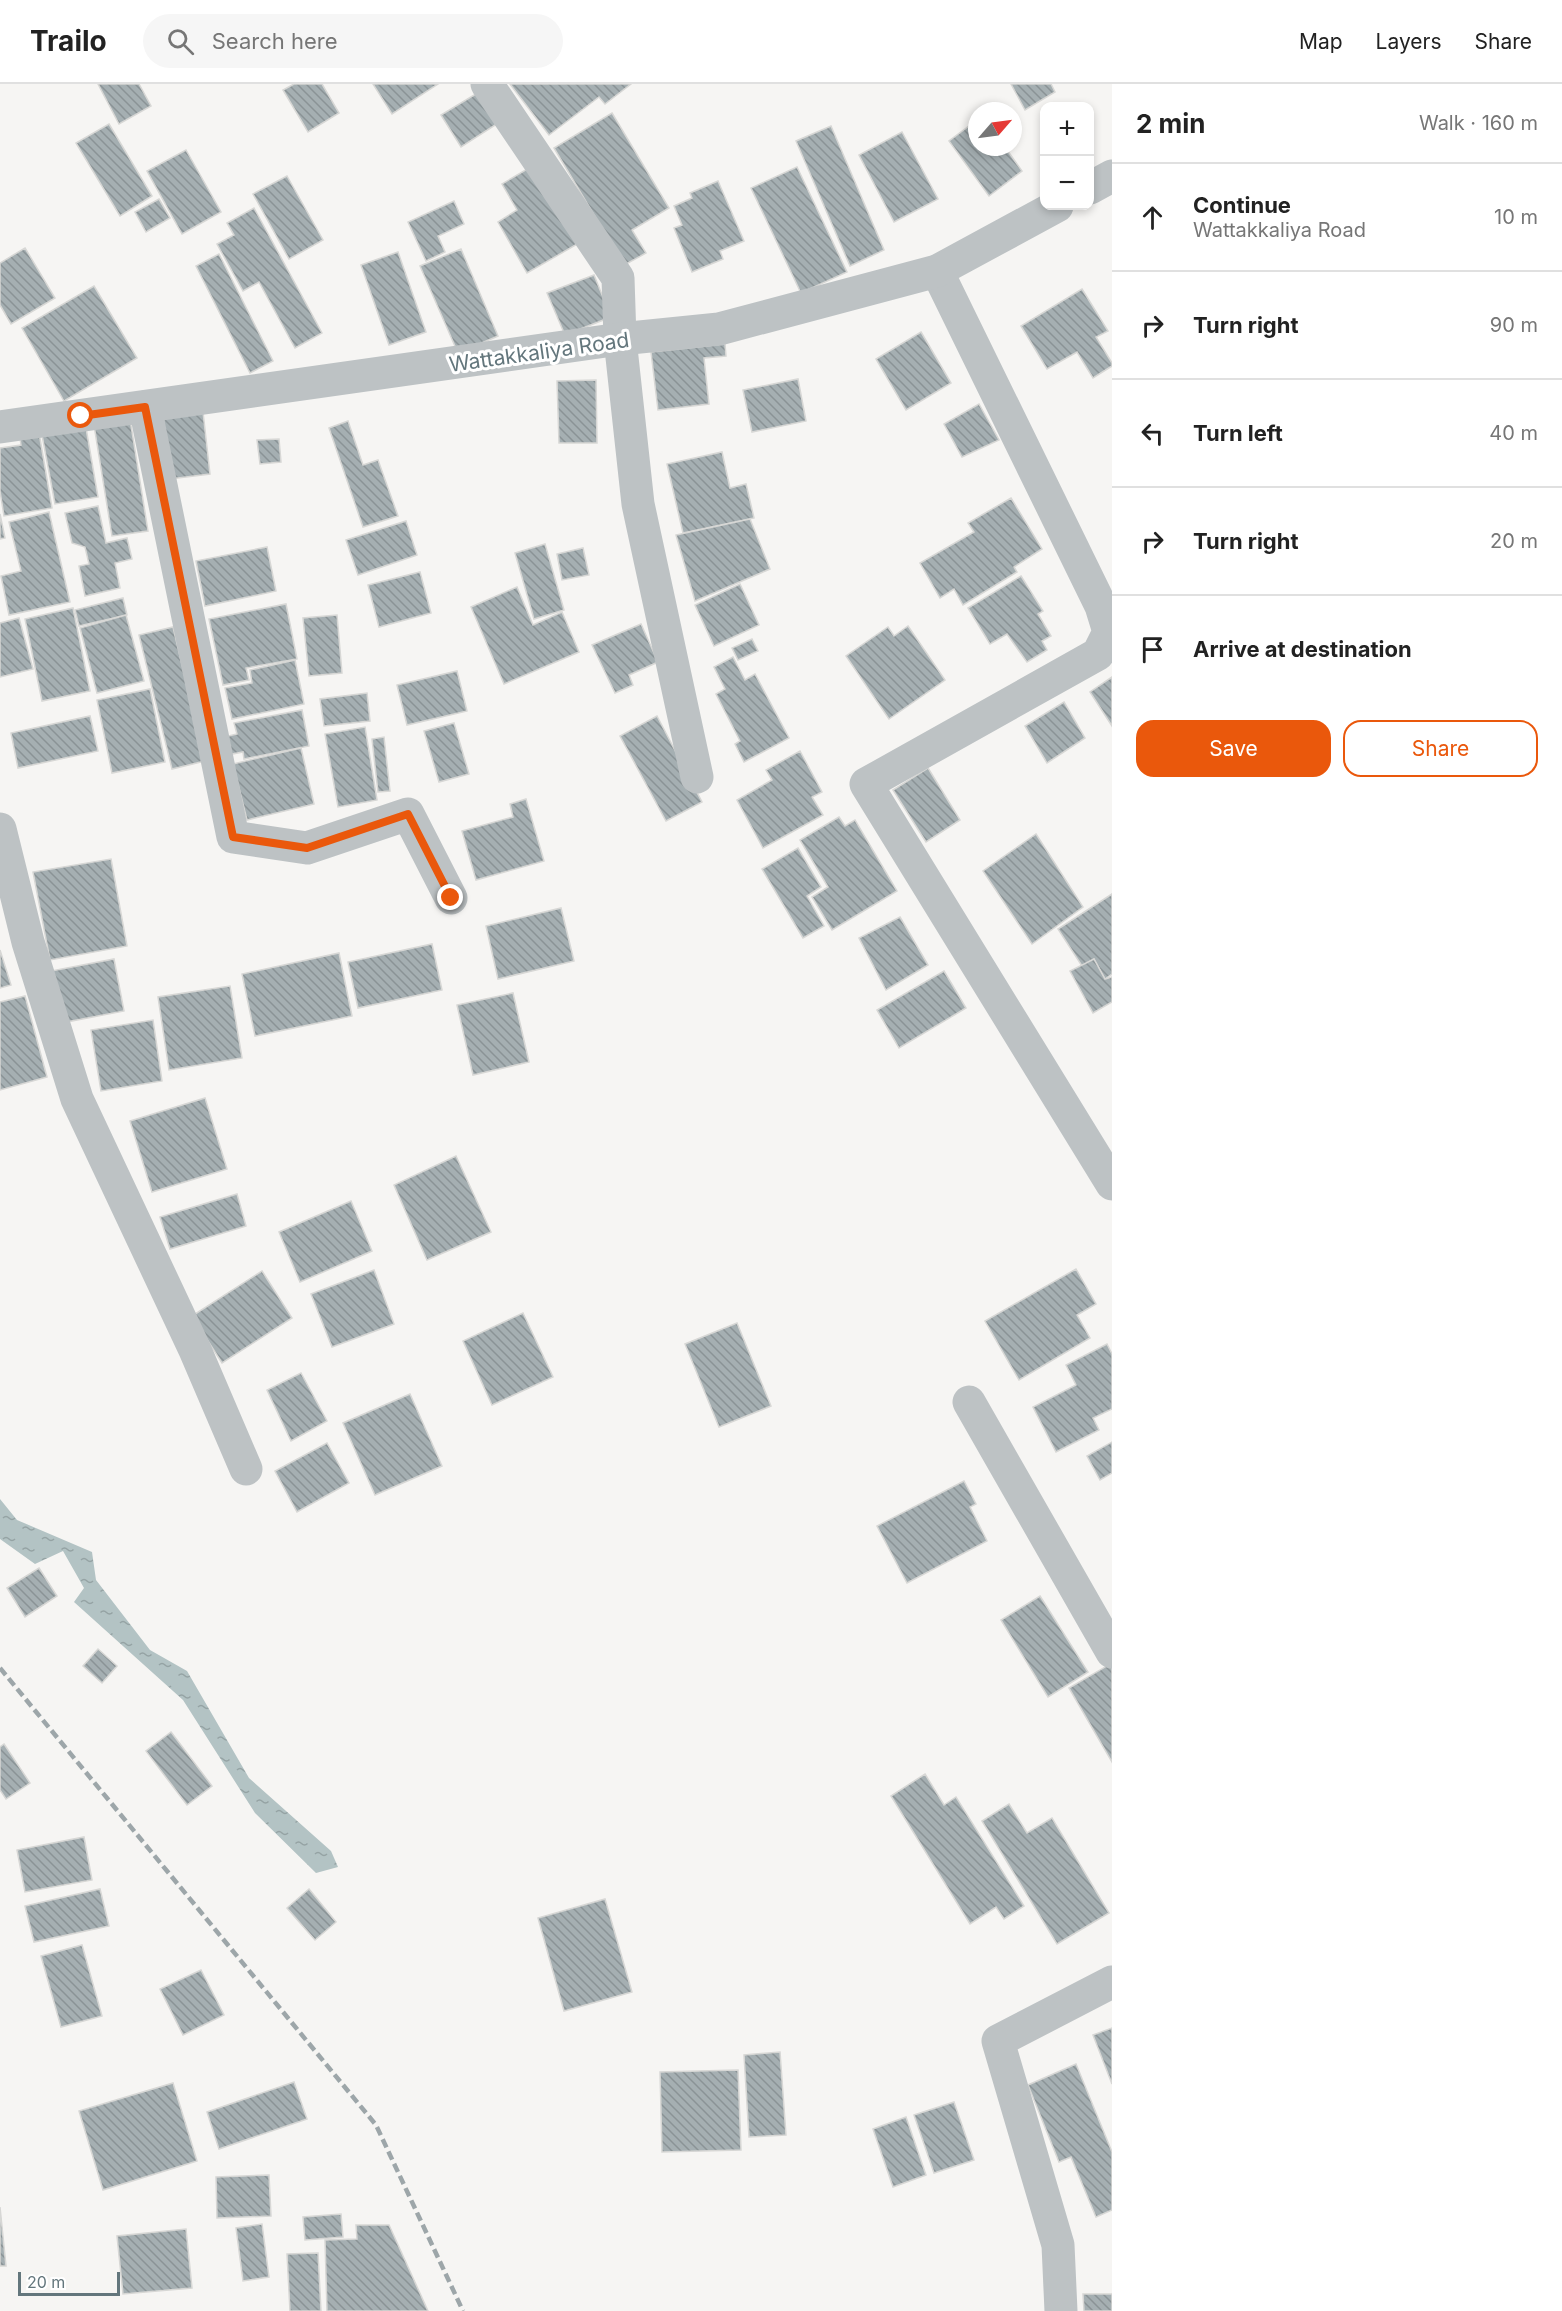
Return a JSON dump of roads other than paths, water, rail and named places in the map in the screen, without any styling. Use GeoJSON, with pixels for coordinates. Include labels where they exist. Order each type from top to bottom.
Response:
{"type":"FeatureCollection","features":[{"type":"Feature","properties":{"kind":"street"},"geometry":{"type":"LineString","coordinates":[[487,84],[618,278],[620,339],[638,504],[697,777]]}},
{"type":"Feature","properties":{"kind":"street"},"geometry":{"type":"LineString","coordinates":[[1094,185],[1112,176]]}},
{"type":"Feature","properties":{"kind":"street","name":"Wattakkaliya Road"},"geometry":{"type":"LineString","coordinates":[[0,428],[620,339],[719,329],[937,271],[1050,210]]}},
{"type":"Feature","properties":{"kind":"street"},"geometry":{"type":"LineString","coordinates":[[937,271],[1101,606],[1109,632],[1098,654],[866,784],[1112,1184]]}},
{"type":"Feature","properties":{"kind":"street"},"geometry":{"type":"LineString","coordinates":[[145,407],[233,837],[307,848],[408,814],[451,898]]}},
{"type":"Feature","properties":{"kind":"street"},"geometry":{"type":"LineString","coordinates":[[0,829],[28,942],[77,1099],[190,1340],[246,1469]]}},
{"type":"Feature","properties":{"kind":"street"},"geometry":{"type":"LineString","coordinates":[[969,1402],[1112,1652]]}},
{"type":"Feature","properties":{"kind":"street"},"geometry":{"type":"LineString","coordinates":[[1061,2311],[1058,2245],[998,2041],[1112,1982]]}},
{"type":"Feature","properties":{"kind":"water"},"geometry":{"type":"Polygon","coordinates":[[[0,1499],[17,1520],[92,1552],[96,1580],[150,1650],[187,1671],[249,1778],[331,1851],[338,1867],[316,1873],[255,1813],[183,1700],[74,1602],[84,1588],[63,1551],[35,1564],[0,1539],[0,1499]]]}},
{"type":"Feature","properties":{"kind":"railway"},"geometry":{"type":"LineString","coordinates":[[0,1668],[376,2125],[463,2311]]}}]}
